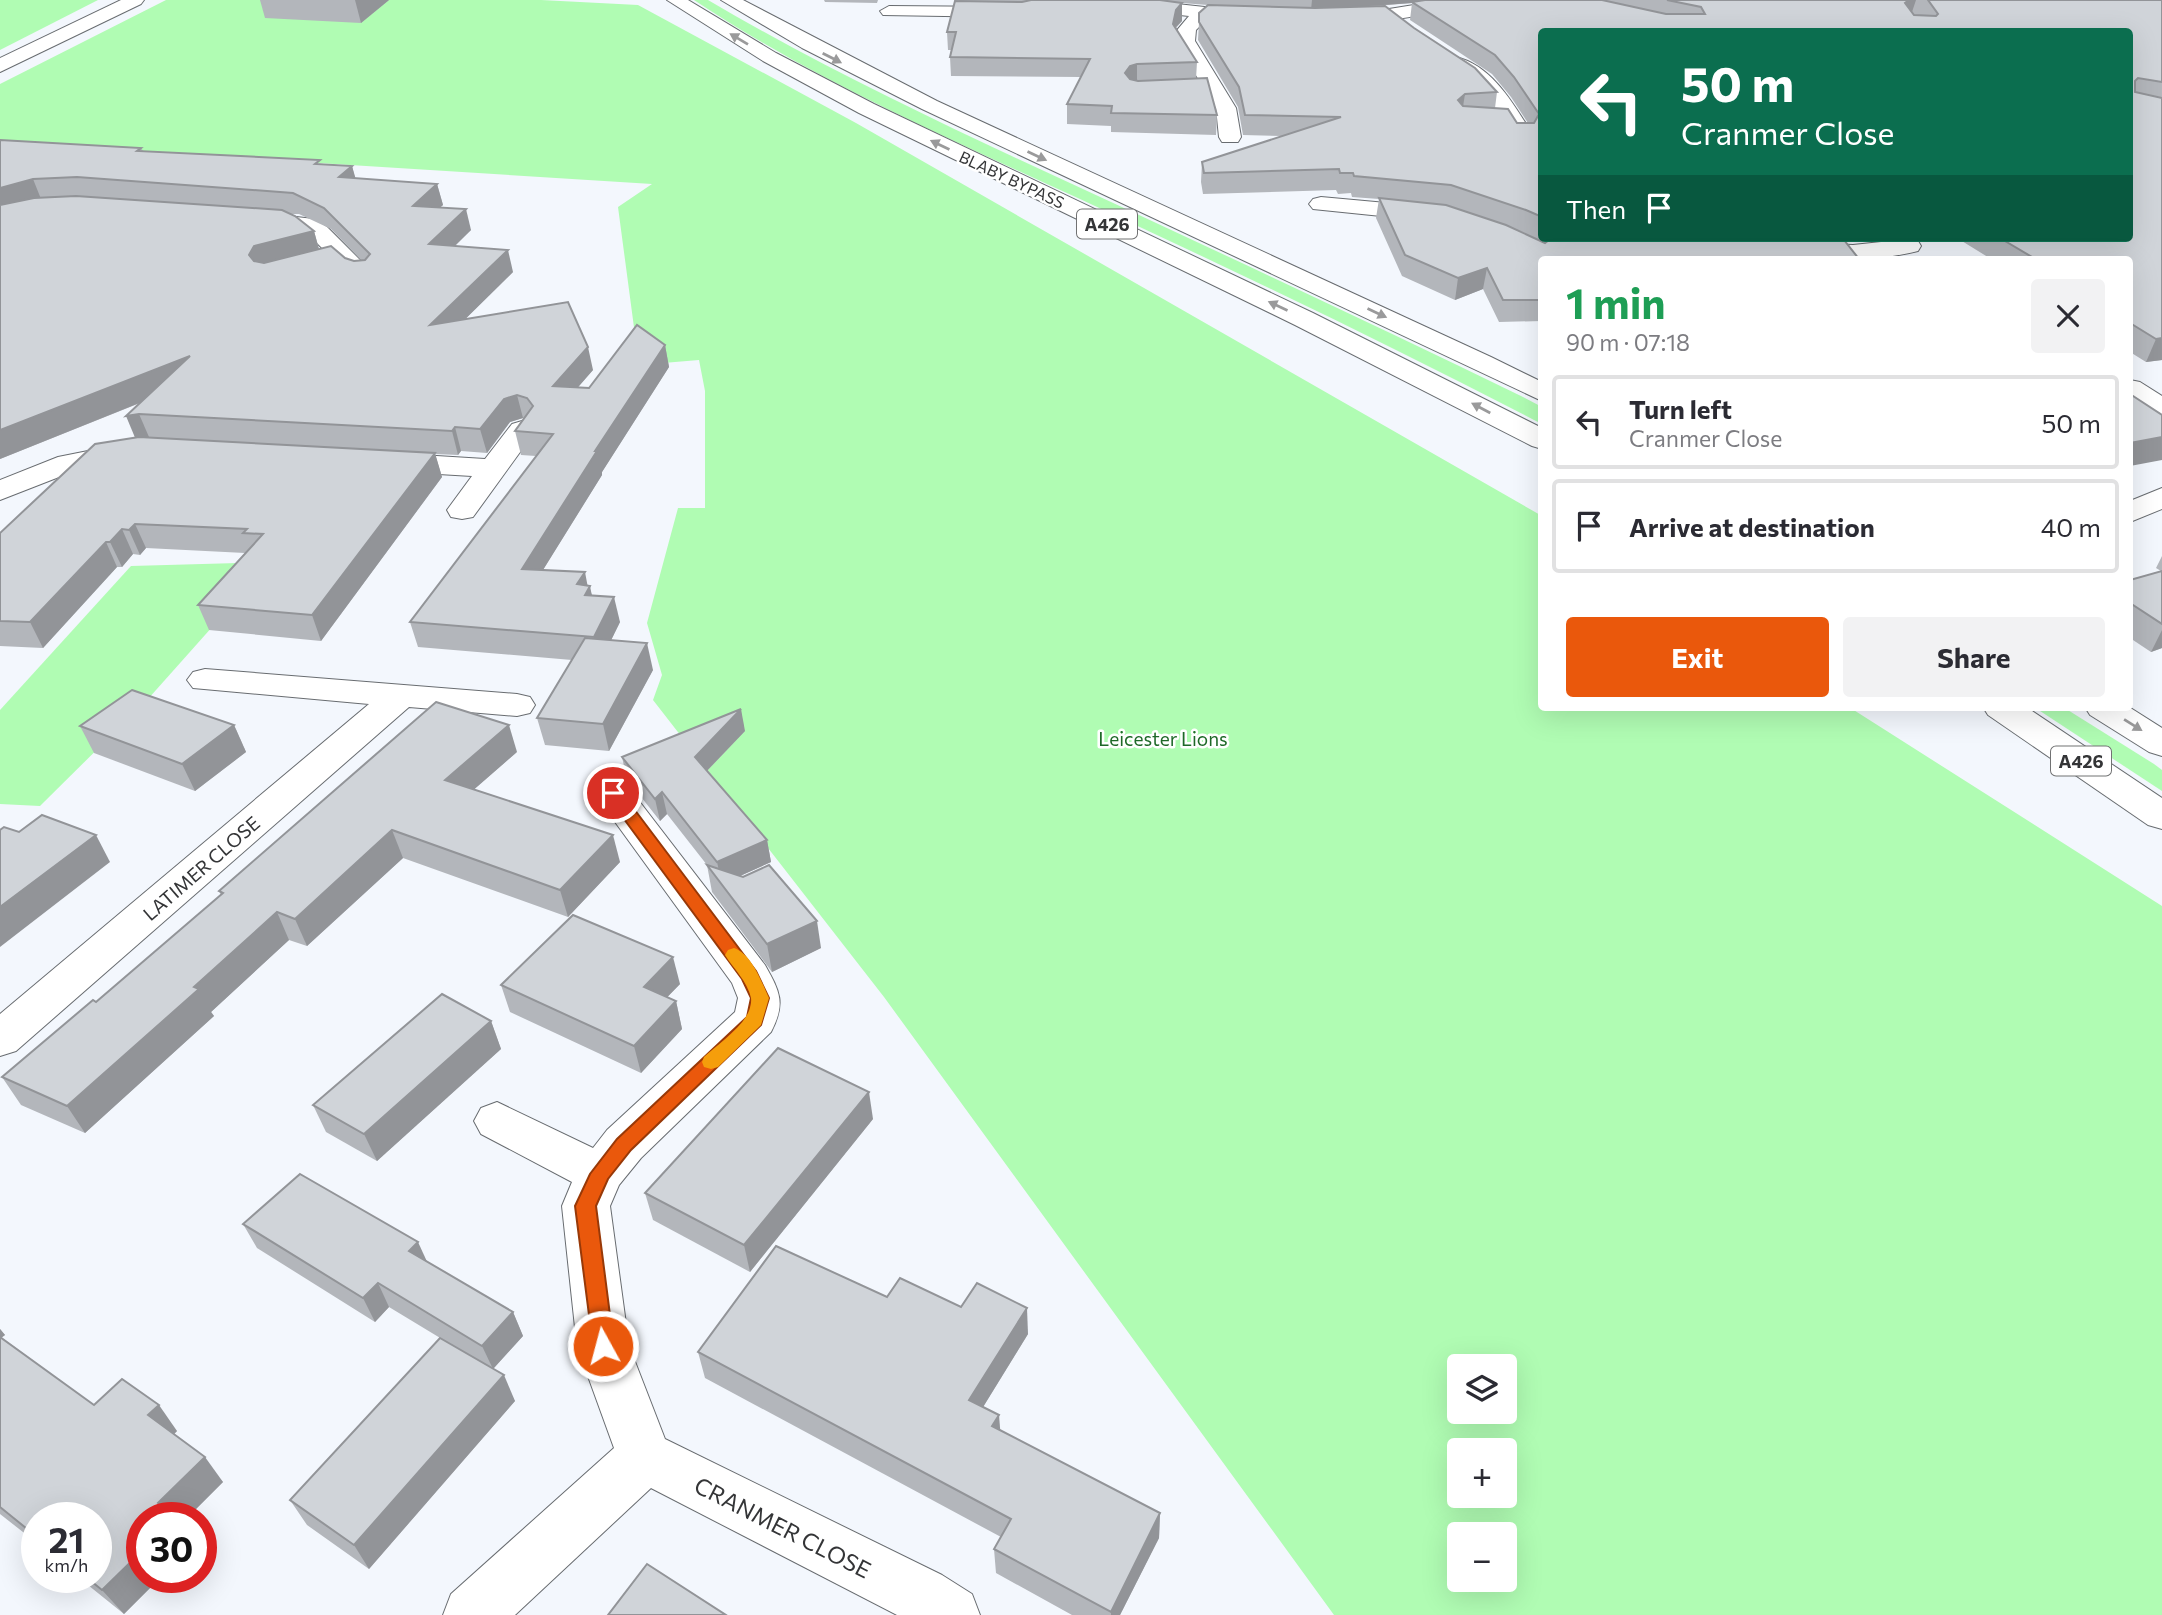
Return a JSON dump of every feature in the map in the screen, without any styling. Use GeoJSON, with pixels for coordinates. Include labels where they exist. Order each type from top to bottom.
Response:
{"type":"FeatureCollection","features":[{"type":"Feature","properties":{"kind":"street"},"geometry":{"type":"LineString","coordinates":[[0,66],[135,0]]}},
{"type":"Feature","properties":{"kind":"street","name":"BLABY BYPASS"},"geometry":{"type":"LineString","coordinates":[[676,0],[755,49],[854,102],[1318,325],[1538,438]]}},
{"type":"Feature","properties":{"kind":"street","name":"BLABY BYPASS"},"geometry":{"type":"LineString","coordinates":[[730,0],[815,49],[900,93],[1391,319],[1538,391]]}},
{"type":"Feature","properties":{"kind":"street"},"geometry":{"type":"LineString","coordinates":[[1332,17],[1389,15],[1477,0]]}},
{"type":"Feature","properties":{"kind":"street"},"geometry":{"type":"LineString","coordinates":[[1080,1],[1269,18]]}},
{"type":"Feature","properties":{"kind":"street"},"geometry":{"type":"LineString","coordinates":[[888,11],[928,20],[1022,12]]}},
{"type":"Feature","properties":{"kind":"street"},"geometry":{"type":"LineString","coordinates":[[1202,13],[1187,29],[1185,41],[1226,108],[1230,137]]}},
{"type":"Feature","properties":{"kind":"street"},"geometry":{"type":"LineString","coordinates":[[1389,15],[1403,31]]}},
{"type":"Feature","properties":{"kind":"street"},"geometry":{"type":"LineString","coordinates":[[1442,55],[1474,73],[1503,100],[1518,127],[1491,120]]}},
{"type":"Feature","properties":{"kind":"street"},"geometry":{"type":"LineString","coordinates":[[1188,90],[1213,89]]}},
{"type":"Feature","properties":{"kind":"street"},"geometry":{"type":"LineString","coordinates":[[1321,204],[1448,216]]}},
{"type":"Feature","properties":{"kind":"street"},"geometry":{"type":"LineString","coordinates":[[234,217],[306,224],[319,232],[330,260],[362,274]]}},
{"type":"Feature","properties":{"kind":"street"},"geometry":{"type":"LineString","coordinates":[[1777,249],[1853,252],[1903,242],[1925,256]]}},
{"type":"Feature","properties":{"kind":"street"},"geometry":{"type":"LineString","coordinates":[[2133,390],[2162,408]]}},
{"type":"Feature","properties":{"kind":"street"},"geometry":{"type":"LineString","coordinates":[[463,510],[522,430]]}},
{"type":"Feature","properties":{"kind":"street"},"geometry":{"type":"LineString","coordinates":[[0,491],[69,463],[110,454],[162,449]]}},
{"type":"Feature","properties":{"kind":"street"},"geometry":{"type":"LineString","coordinates":[[355,460],[494,468]]}},
{"type":"Feature","properties":{"kind":"street"},"geometry":{"type":"LineString","coordinates":[[2133,512],[2162,497]]}},
{"type":"Feature","properties":{"kind":"street"},"geometry":{"type":"LineString","coordinates":[[205,680],[517,705]]}},
{"type":"Feature","properties":{"kind":"street","name":"LATIMER CLOSE"},"geometry":{"type":"LineString","coordinates":[[0,1039],[400,696]]}},
{"type":"Feature","properties":{"kind":"street","name":"A426"},"geometry":{"type":"LineString","coordinates":[[2007,711],[2162,816]]}},
{"type":"Feature","properties":{"kind":"street"},"geometry":{"type":"LineString","coordinates":[[2109,711],[2162,744]]}},
{"type":"Feature","properties":{"kind":"street"},"geometry":{"type":"LineString","coordinates":[[471,1615],[645,1457],[603,1346],[586,1206],[600,1174],[624,1144],[755,1020],[760,998],[750,976],[613,793]]}},
{"type":"Feature","properties":{"kind":"street"},"geometry":{"type":"LineString","coordinates":[[497,1121],[600,1174]]}},
{"type":"Feature","properties":{"kind":"street","name":"CRANMER CLOSE"},"geometry":{"type":"LineString","coordinates":[[645,1457],[936,1606]]}},
{"type":"Feature","properties":{"kind":"green space"},"geometry":{"type":"Polygon","coordinates":[[[0,0],[98,0],[0,50],[0,0]]]}},
{"type":"Feature","properties":{"kind":"green space","name":"Leicester Lions"},"geometry":{"type":"Polygon","coordinates":[[[166,0],[541,0],[638,5],[856,123],[1538,514],[1538,711],[1855,711],[2162,906],[2162,1615],[1334,1615],[884,997],[653,700],[662,675],[647,623],[678,508],[705,508],[705,391],[699,360],[639,365],[618,207],[652,184],[0,143],[0,84],[166,0]]]}},
{"type":"Feature","properties":{"kind":"green space"},"geometry":{"type":"Polygon","coordinates":[[[694,0],[708,0],[810,57],[913,109],[1521,396],[1538,405],[1538,422],[1254,281],[883,107],[740,29],[694,0]]]}},
{"type":"Feature","properties":{"kind":"green space"},"geometry":{"type":"Polygon","coordinates":[[[270,562],[148,699],[40,806],[0,804],[0,710],[131,566],[270,562]]]}},
{"type":"Feature","properties":{"kind":"green space"},"geometry":{"type":"Polygon","coordinates":[[[2040,711],[2069,711],[2154,764],[2162,770],[2162,791],[2040,711]]]}},
{"type":"Feature","properties":{"kind":"building"},"geometry":{"type":"Polygon","coordinates":[[[1160,0],[1182,3],[1176,10],[1173,24],[1197,62],[1137,64],[1130,66],[1125,73],[1130,79],[1138,81],[1207,78],[1217,115],[1111,113],[1112,106],[1067,104],[1090,59],[950,57],[956,32],[947,32],[955,1],[1160,0]]]}},
{"type":"Feature","properties":{"kind":"building"},"geometry":{"type":"Polygon","coordinates":[[[1602,0],[1666,14],[1705,14],[1701,7],[1667,0],[1909,0],[1905,3],[1914,15],[1936,16],[1938,14],[1928,0],[2162,0],[2162,82],[2138,78],[2135,81],[2135,92],[2162,98],[2162,338],[2156,339],[2133,325],[2133,256],[2030,256],[2007,242],[2133,242],[2133,28],[1538,28],[1538,113],[1495,55],[1412,2],[1602,0]]]}},
{"type":"Feature","properties":{"kind":"building"},"geometry":{"type":"Polygon","coordinates":[[[1208,5],[1315,8],[1385,6],[1475,68],[1497,92],[1465,94],[1458,100],[1463,106],[1508,109],[1517,123],[1534,123],[1538,116],[1538,215],[1451,185],[1354,176],[1353,173],[1340,173],[1339,169],[1204,173],[1202,162],[1341,117],[1245,115],[1239,87],[1199,22],[1199,13],[1208,5]]]}},
{"type":"Feature","properties":{"kind":"building"},"geometry":{"type":"Polygon","coordinates":[[[0,140],[141,148],[137,151],[320,160],[315,164],[352,166],[339,177],[437,184],[413,206],[466,209],[429,244],[508,250],[430,325],[568,302],[588,347],[553,386],[589,388],[637,325],[665,345],[522,569],[585,572],[577,584],[590,586],[585,595],[614,597],[594,637],[410,622],[553,434],[515,431],[533,406],[527,398],[517,395],[504,399],[480,429],[455,427],[452,431],[139,414],[126,416],[190,356],[0,430],[0,205],[34,198],[76,196],[282,210],[295,216],[314,231],[254,246],[249,255],[254,261],[264,263],[331,246],[345,258],[354,261],[365,260],[370,254],[324,208],[293,193],[77,177],[33,179],[0,188],[0,140]]]}},
{"type":"Feature","properties":{"kind":"building"},"geometry":{"type":"Polygon","coordinates":[[[1379,198],[1446,205],[1506,225],[1545,243],[1846,242],[1857,256],[1538,256],[1538,300],[1503,300],[1487,268],[1458,278],[1405,255],[1379,198]]]}},
{"type":"Feature","properties":{"kind":"building"},"geometry":{"type":"Polygon","coordinates":[[[2133,396],[2162,415],[2162,437],[2133,442],[2133,396]]]}},
{"type":"Feature","properties":{"kind":"building"},"geometry":{"type":"Polygon","coordinates":[[[139,437],[435,453],[312,615],[198,605],[263,534],[243,533],[247,529],[135,524],[129,530],[122,529],[110,542],[106,542],[30,622],[0,621],[0,533],[95,444],[139,437]]]}},
{"type":"Feature","properties":{"kind":"building"},"geometry":{"type":"Polygon","coordinates":[[[2162,571],[2162,624],[2133,605],[2133,579],[2162,571]]]}},
{"type":"Feature","properties":{"kind":"building"},"geometry":{"type":"Polygon","coordinates":[[[585,638],[647,643],[603,724],[537,718],[585,638]]]}},
{"type":"Feature","properties":{"kind":"building"},"geometry":{"type":"Polygon","coordinates":[[[132,690],[234,725],[182,764],[80,726],[132,690]]]}},
{"type":"Feature","properties":{"kind":"building"},"geometry":{"type":"Polygon","coordinates":[[[436,702],[509,725],[445,780],[613,835],[560,890],[392,830],[295,919],[277,912],[194,987],[199,989],[67,1106],[2,1077],[93,1000],[96,1002],[223,893],[219,891],[436,702]]]}},
{"type":"Feature","properties":{"kind":"building"},"geometry":{"type":"Polygon","coordinates":[[[741,709],[695,757],[767,840],[717,862],[662,792],[655,799],[622,757],[741,709]]]}},
{"type":"Feature","properties":{"kind":"building"},"geometry":{"type":"Polygon","coordinates":[[[42,815],[96,835],[0,907],[0,830],[4,827],[19,832],[42,815]]]}},
{"type":"Feature","properties":{"kind":"building"},"geometry":{"type":"Polygon","coordinates":[[[707,865],[743,877],[769,865],[817,921],[767,944],[707,865]]]}},
{"type":"Feature","properties":{"kind":"building"},"geometry":{"type":"Polygon","coordinates":[[[573,915],[673,957],[644,987],[676,1001],[634,1046],[501,985],[573,915]]]}},
{"type":"Feature","properties":{"kind":"building"},"geometry":{"type":"Polygon","coordinates":[[[442,994],[491,1021],[364,1134],[313,1105],[442,994]]]}},
{"type":"Feature","properties":{"kind":"building"},"geometry":{"type":"Polygon","coordinates":[[[778,1048],[869,1092],[744,1245],[645,1193],[778,1048]]]}},
{"type":"Feature","properties":{"kind":"building"},"geometry":{"type":"Polygon","coordinates":[[[300,1174],[418,1242],[409,1251],[513,1312],[482,1346],[378,1283],[363,1298],[243,1224],[300,1174]]]}},
{"type":"Feature","properties":{"kind":"building"},"geometry":{"type":"Polygon","coordinates":[[[776,1246],[887,1297],[900,1278],[961,1307],[977,1283],[1027,1308],[969,1400],[999,1415],[992,1426],[1160,1513],[1111,1612],[994,1549],[1011,1519],[698,1352],[776,1246]]]}},
{"type":"Feature","properties":{"kind":"building"},"geometry":{"type":"Polygon","coordinates":[[[0,1337],[94,1405],[122,1379],[159,1405],[148,1415],[205,1457],[159,1502],[126,1502],[126,1567],[112,1580],[112,1502],[21,1502],[21,1524],[0,1507],[0,1337]]]}},
{"type":"Feature","properties":{"kind":"building"},"geometry":{"type":"Polygon","coordinates":[[[440,1338],[504,1375],[354,1545],[290,1500],[440,1338]]]}},
{"type":"Feature","properties":{"kind":"building"},"geometry":{"type":"Polygon","coordinates":[[[647,1564],[726,1615],[608,1615],[647,1564]]]}},
{"type":"Feature","properties":{"kind":"slow traffic"},"geometry":{"type":"LineString","coordinates":[[711,1062],[755,1020],[760,998],[750,976],[734,955]]}},
{"type":"Feature","properties":{"kind":"route"},"geometry":{"type":"LineString","coordinates":[[603,1346],[586,1206],[600,1174],[624,1144],[755,1020],[760,998],[750,976],[613,793]]}}]}
